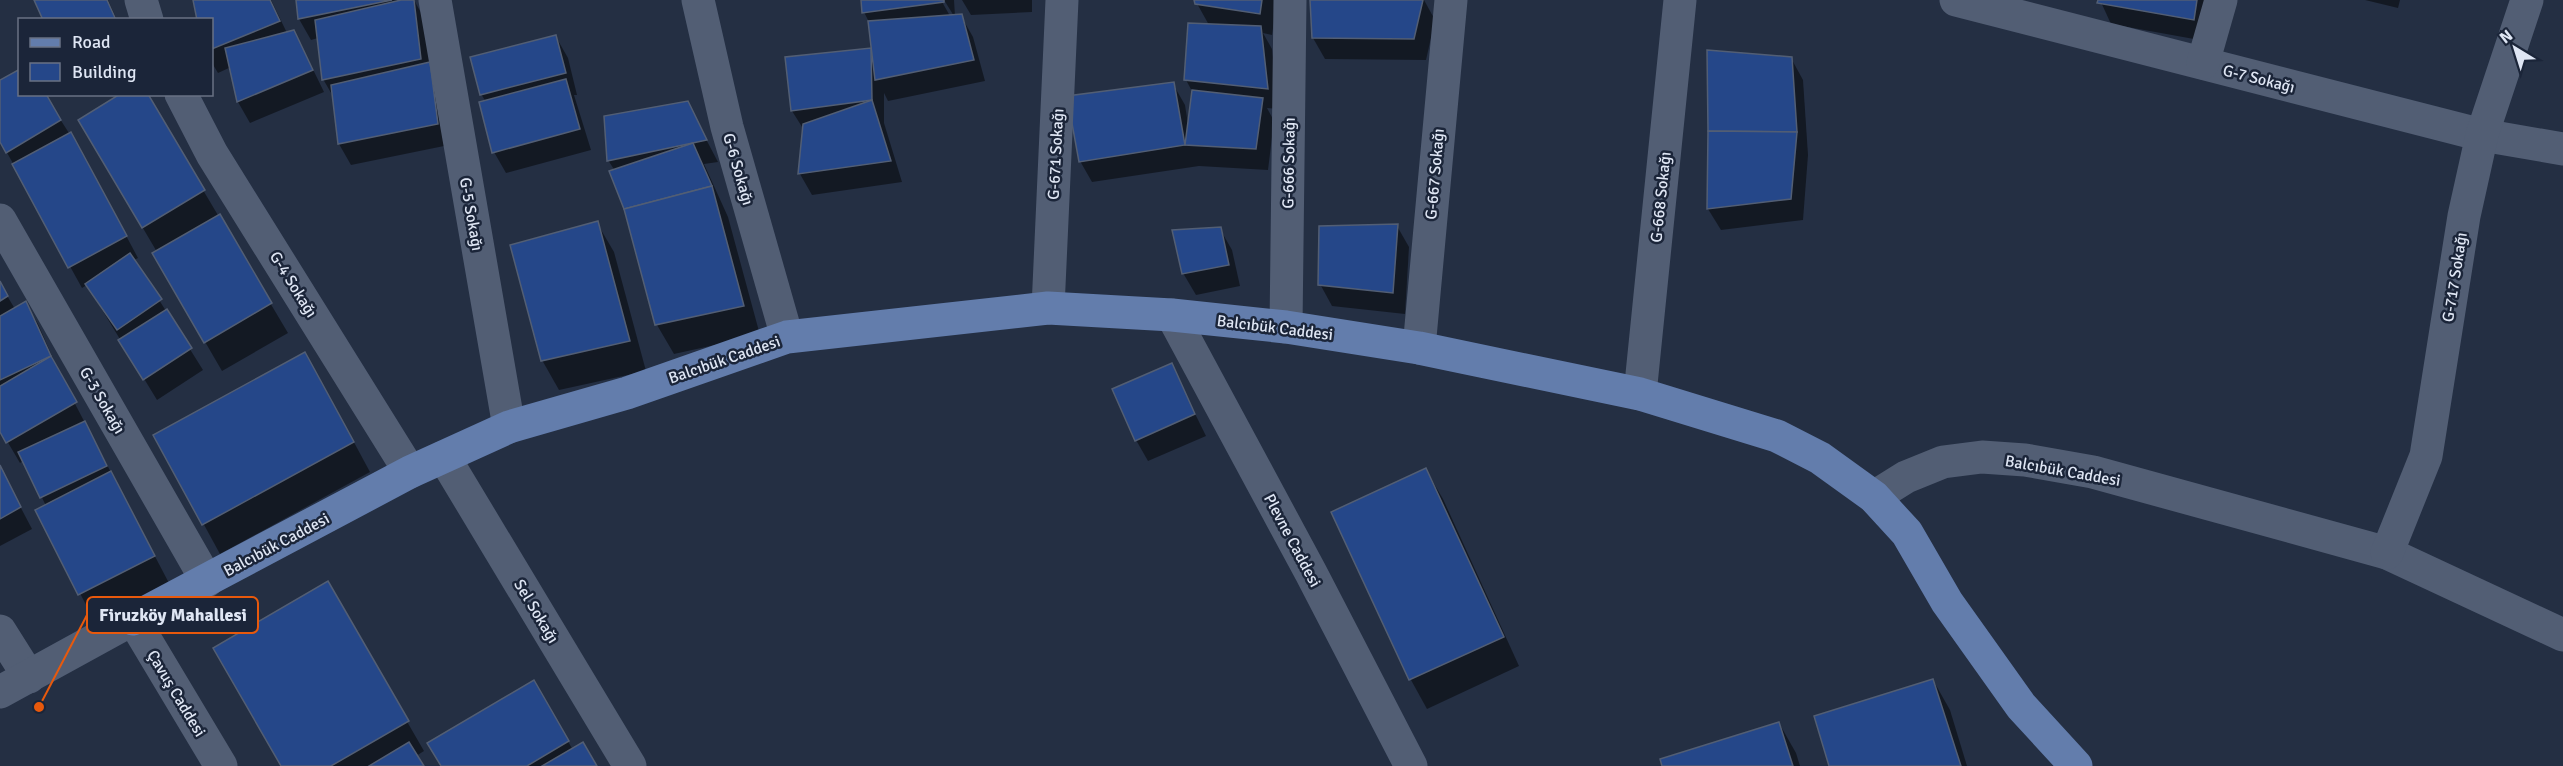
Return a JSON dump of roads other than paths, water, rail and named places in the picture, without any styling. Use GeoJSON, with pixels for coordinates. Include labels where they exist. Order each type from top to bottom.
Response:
{"type":"FeatureCollection","features":[{"type":"Feature","properties":{"kind":"main road","name":"Balcıbük Caddesi"},"geometry":{"type":"LineString","coordinates":[[134,620],[410,472],[509,427],[627,393],[787,337],[1048,308],[1172,315],[1286,327],[1419,348],[1640,394],[1777,436],[1820,458],[1874,497]]}},
{"type":"Feature","properties":{"kind":"main road"},"geometry":{"type":"LineString","coordinates":[[1874,497],[1907,533],[1947,602],[2020,706],[2076,766]]}},
{"type":"Feature","properties":{"kind":"street"},"geometry":{"type":"LineString","coordinates":[[141,0],[146,18]]}},
{"type":"Feature","properties":{"kind":"street","name":"G-5 Sokağı"},"geometry":{"type":"LineString","coordinates":[[435,0],[509,427]]}},
{"type":"Feature","properties":{"kind":"street","name":"G-6 Sokağı"},"geometry":{"type":"LineString","coordinates":[[698,0],[727,127],[787,337]]}},
{"type":"Feature","properties":{"kind":"street","name":"G-671 Sokağı"},"geometry":{"type":"LineString","coordinates":[[1048,308],[1062,0]]}},
{"type":"Feature","properties":{"kind":"street","name":"G-666 Sokağı"},"geometry":{"type":"LineString","coordinates":[[1286,327],[1290,0]]}},
{"type":"Feature","properties":{"kind":"street","name":"G-667 Sokağı"},"geometry":{"type":"LineString","coordinates":[[1419,348],[1451,0]]}},
{"type":"Feature","properties":{"kind":"street","name":"G-668 Sokağı"},"geometry":{"type":"LineString","coordinates":[[1640,394],[1680,0]]}},
{"type":"Feature","properties":{"kind":"street","name":"G-7 Sokağı"},"geometry":{"type":"LineString","coordinates":[[1956,0],[2482,135],[2563,149]]}},
{"type":"Feature","properties":{"kind":"street"},"geometry":{"type":"LineString","coordinates":[[2203,63],[2221,0]]}},
{"type":"Feature","properties":{"kind":"street","name":"G-717 Sokağı"},"geometry":{"type":"LineString","coordinates":[[2387,554],[2426,456],[2464,216],[2482,135],[2527,0]]}},
{"type":"Feature","properties":{"kind":"street","name":"G-4 Sokağı"},"geometry":{"type":"LineString","coordinates":[[182,96],[212,154],[410,472]]}},
{"type":"Feature","properties":{"kind":"street","name":"G-3 Sokağı"},"geometry":{"type":"LineString","coordinates":[[0,220],[207,581]]}},
{"type":"Feature","properties":{"kind":"street","name":"Plevne Caddesi"},"geometry":{"type":"LineString","coordinates":[[1172,315],[1311,573],[1411,766]]}},
{"type":"Feature","properties":{"kind":"street","name":"Sel Sokağı"},"geometry":{"type":"LineString","coordinates":[[444,457],[630,766]]}},
{"type":"Feature","properties":{"kind":"street","name":"Balcıbük Caddesi"},"geometry":{"type":"LineString","coordinates":[[1874,497],[1906,477],[1943,462],[1982,457],[2025,460],[2093,472],[2387,554],[2563,635]]}},
{"type":"Feature","properties":{"kind":"street","name":"Balcıbük Caddesi"},"geometry":{"type":"LineString","coordinates":[[0,692],[134,620]]}},
{"type":"Feature","properties":{"kind":"street","name":"Çavuş Caddesi"},"geometry":{"type":"LineString","coordinates":[[134,620],[221,766]]}},
{"type":"Feature","properties":{"kind":"street"},"geometry":{"type":"LineString","coordinates":[[0,631],[29,676]]}},
{"type":"Feature","properties":{"kind":"place","name":"Firuzköy Mahallesi"},"geometry":{"type":"Point","coordinates":[39,707]}}]}
